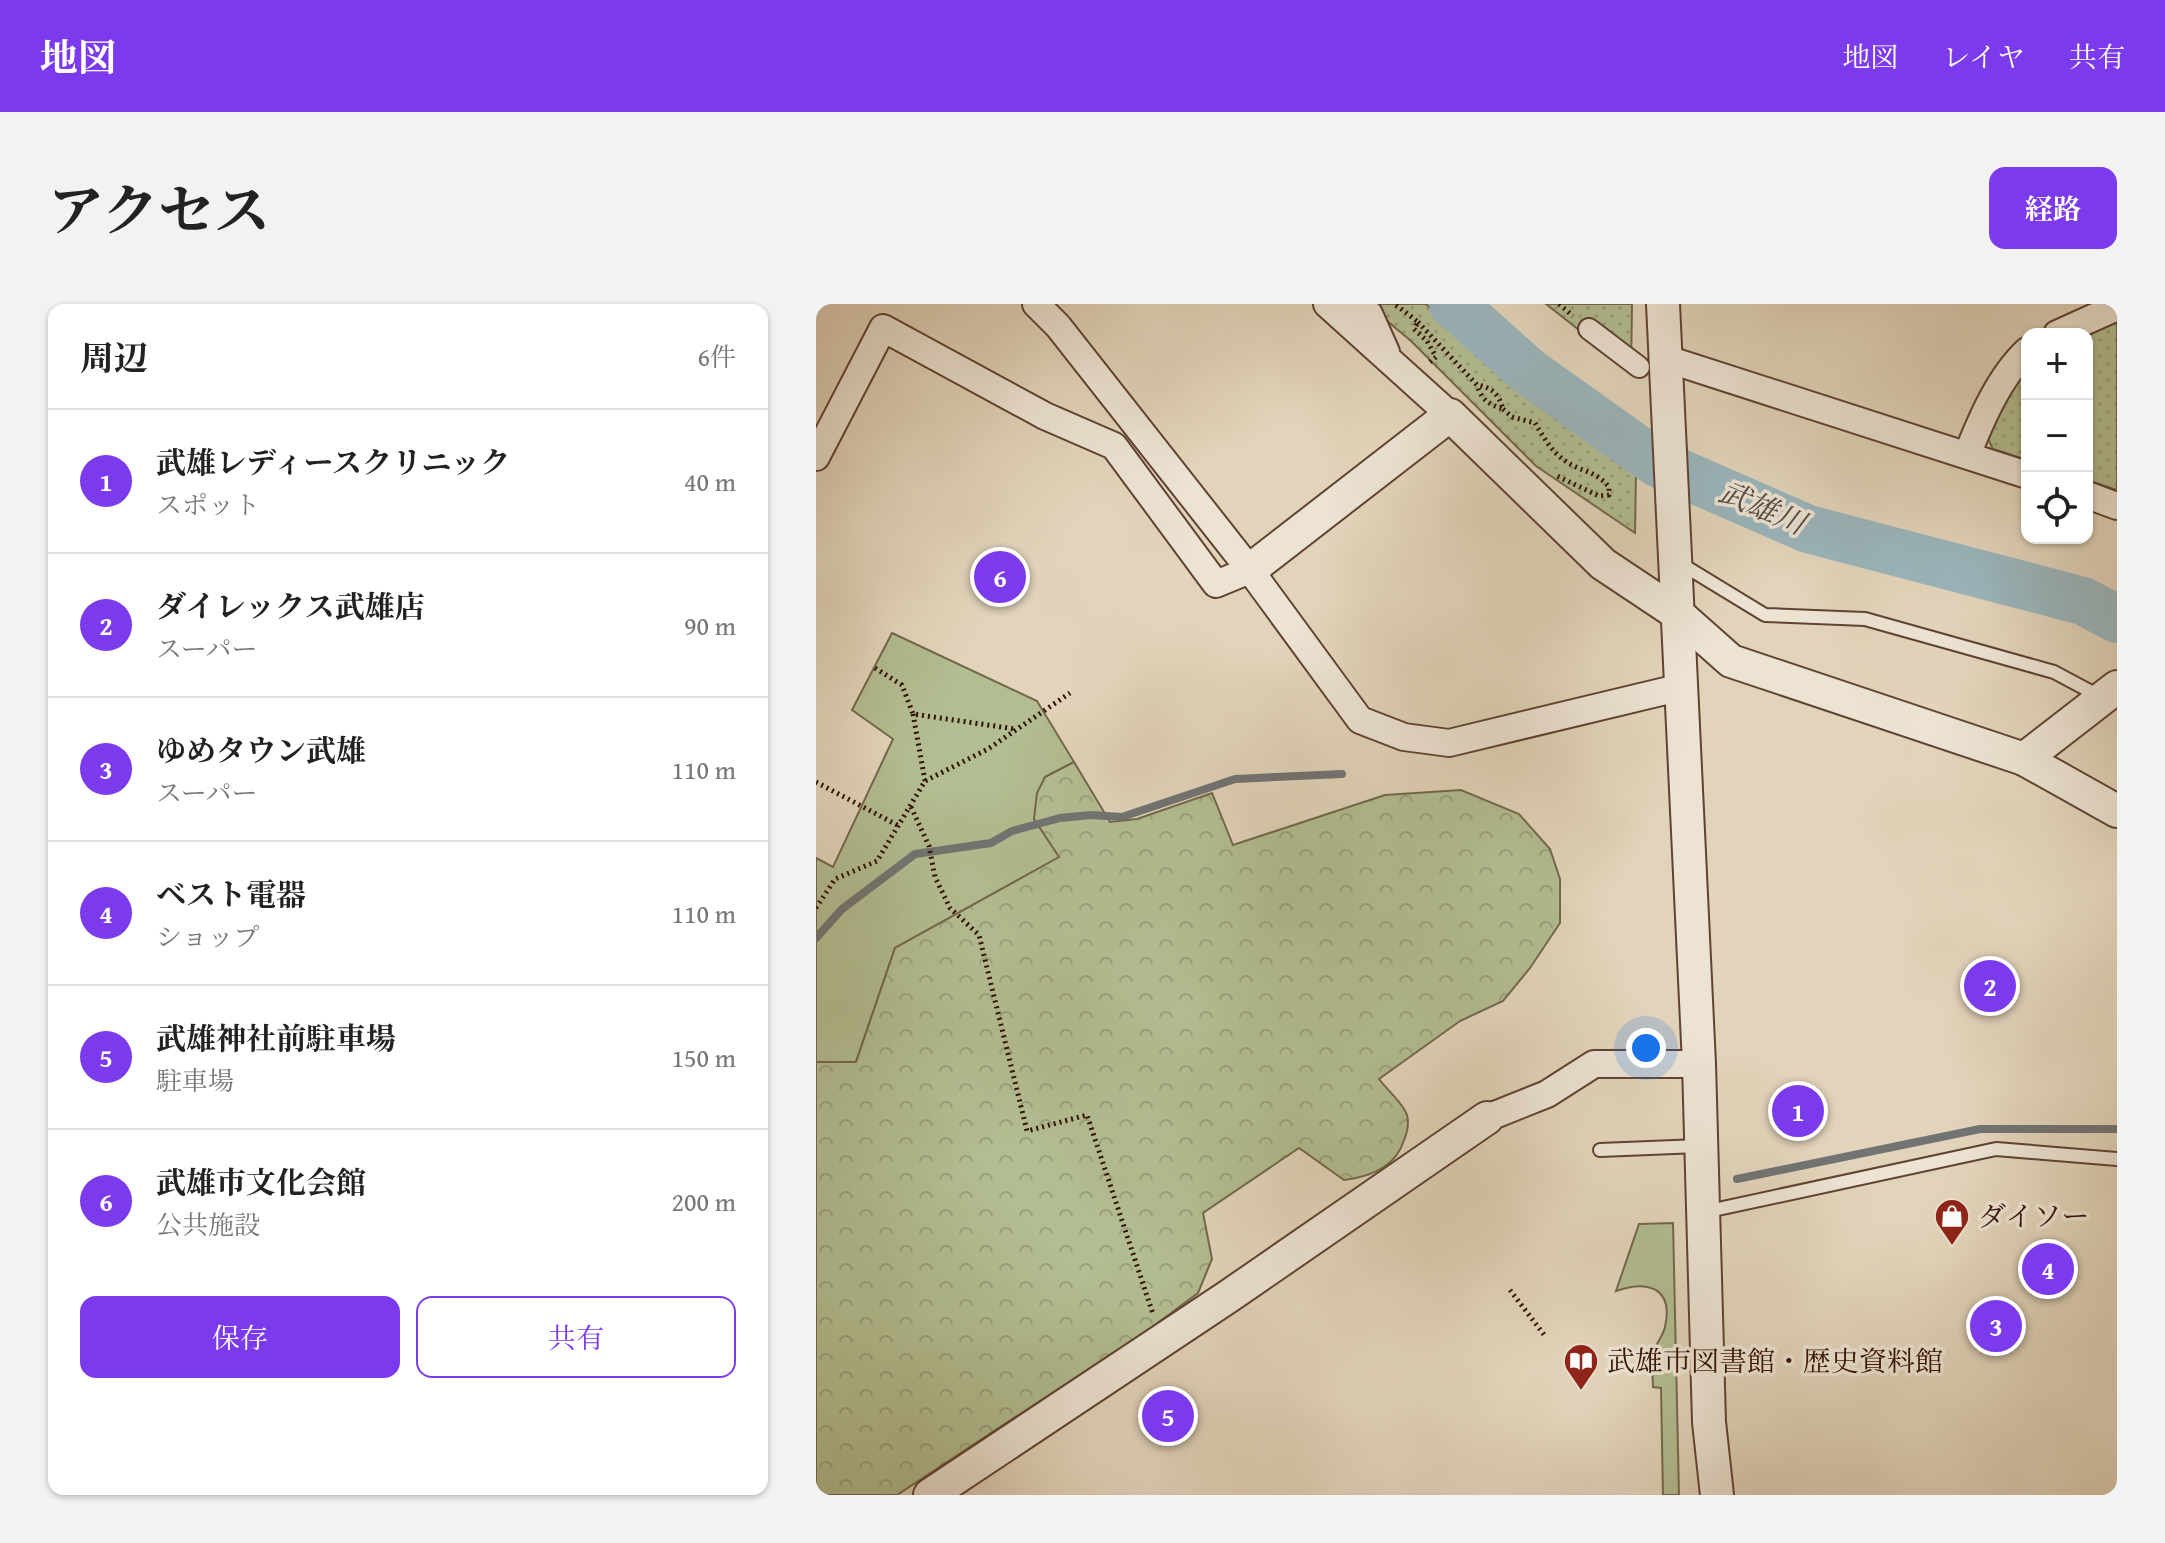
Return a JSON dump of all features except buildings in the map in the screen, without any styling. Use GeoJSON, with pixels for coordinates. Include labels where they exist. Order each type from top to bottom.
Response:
{"type":"FeatureCollection","features":[{"type":"Feature","properties":{"kind":"street"},"geometry":{"type":"LineString","coordinates":[[1036,304],[1058,326],[1250,570],[1360,720],[1404,737],[1449,743],[1682,687]]}},
{"type":"Feature","properties":{"kind":"street"},"geometry":{"type":"LineString","coordinates":[[1327,304],[1353,314],[1391,363],[1450,415],[1603,564],[1678,614],[1731,661],[2024,759],[2117,811]]}},
{"type":"Feature","properties":{"kind":"street"},"geometry":{"type":"LineString","coordinates":[[1663,304],[1658,367],[1675,560],[1682,687],[1699,1064],[1709,1422],[1717,1495]]}},
{"type":"Feature","properties":{"kind":"street"},"geometry":{"type":"LineString","coordinates":[[2070,328],[2117,307]]}},
{"type":"Feature","properties":{"kind":"street"},"geometry":{"type":"LineString","coordinates":[[816,457],[883,328],[1045,416],[1114,446],[1216,584],[1250,570],[1450,415]]}},
{"type":"Feature","properties":{"kind":"street"},"geometry":{"type":"LineString","coordinates":[[1589,329],[1658,367],[2021,473]]}},
{"type":"Feature","properties":{"kind":"street"},"geometry":{"type":"LineString","coordinates":[[1967,455],[2010,370],[2021,358]]}},
{"type":"Feature","properties":{"kind":"street"},"geometry":{"type":"LineString","coordinates":[[2093,497],[2117,506]]}},
{"type":"Feature","properties":{"kind":"street"},"geometry":{"type":"LineString","coordinates":[[2024,759],[2112,696]]}},
{"type":"Feature","properties":{"kind":"street"},"geometry":{"type":"LineString","coordinates":[[930,1495],[1162,1341],[1487,1118],[1547,1094],[1594,1064],[1699,1064]]}},
{"type":"Feature","properties":{"kind":"lane"},"geometry":{"type":"LineString","coordinates":[[1675,560],[1765,615],[1865,619],[2054,672],[2112,696]]}},
{"type":"Feature","properties":{"kind":"lane"},"geometry":{"type":"LineString","coordinates":[[1600,1150],[1702,1146]]}},
{"type":"Feature","properties":{"kind":"lane"},"geometry":{"type":"LineString","coordinates":[[1704,1212],[1996,1149],[2117,1159]]}},
{"type":"Feature","properties":{"kind":"path"},"geometry":{"type":"LineString","coordinates":[[1396,304],[1395,307],[1418,322],[1477,385],[1481,397],[1512,417],[1535,423],[1552,449],[1565,461],[1600,475],[1609,487],[1609,495],[1599,496],[1557,476]]}},
{"type":"Feature","properties":{"kind":"path"},"geometry":{"type":"LineString","coordinates":[[1418,322],[1414,329],[1427,341],[1436,357],[1433,362],[1427,363]]}},
{"type":"Feature","properties":{"kind":"path"},"geometry":{"type":"LineString","coordinates":[[1477,385],[1488,386],[1500,398],[1503,409]]}},
{"type":"Feature","properties":{"kind":"path"},"geometry":{"type":"LineString","coordinates":[[875,668],[902,685],[913,714],[925,781]]}},
{"type":"Feature","properties":{"kind":"path"},"geometry":{"type":"LineString","coordinates":[[816,908],[835,879],[877,861],[925,781],[988,749],[1070,693]]}},
{"type":"Feature","properties":{"kind":"path"},"geometry":{"type":"LineString","coordinates":[[913,714],[1016,730]]}},
{"type":"Feature","properties":{"kind":"path"},"geometry":{"type":"LineString","coordinates":[[816,782],[899,826]]}},
{"type":"Feature","properties":{"kind":"path"},"geometry":{"type":"LineString","coordinates":[[911,807],[929,846],[935,877],[950,908],[979,935],[1027,1131],[1087,1115],[1162,1341]]}},
{"type":"Feature","properties":{"kind":"path"},"geometry":{"type":"LineString","coordinates":[[1510,1290],[1545,1336]]}},
{"type":"Feature","properties":{"kind":"green space"},"geometry":{"type":"Polygon","coordinates":[[[1367,304],[1426,304],[1510,378],[1620,465],[1636,473],[1635,533],[1536,466],[1411,341],[1367,304]]]}},
{"type":"Feature","properties":{"kind":"green space"},"geometry":{"type":"Polygon","coordinates":[[[1546,304],[1632,304],[1631,371],[1546,304]]]}},
{"type":"Feature","properties":{"kind":"green space"},"geometry":{"type":"Polygon","coordinates":[[[2117,322],[2117,490],[2093,482],[2093,332],[2117,322]]]}},
{"type":"Feature","properties":{"kind":"green space"},"geometry":{"type":"Polygon","coordinates":[[[2021,372],[2021,458],[1993,449],[1987,437],[2021,372]]]}},
{"type":"Feature","properties":{"kind":"green space"},"geometry":{"type":"Polygon","coordinates":[[[892,633],[1037,701],[1074,762],[1045,777],[1034,819],[1060,857],[895,948],[856,1062],[816,1062],[816,858],[833,867],[893,739],[852,710],[892,633]]]}},
{"type":"Feature","properties":{"kind":"green space"},"geometry":{"type":"Polygon","coordinates":[[[1074,762],[1110,822],[1137,819],[1212,793],[1233,845],[1385,795],[1461,790],[1519,814],[1550,849],[1560,879],[1560,923],[1503,1001],[1460,1021],[1379,1079],[1408,1118],[1400,1149],[1388,1164],[1372,1173],[1344,1180],[1299,1148],[1203,1213],[1212,1259],[1198,1293],[1152,1327],[897,1495],[816,1495],[816,1062],[856,1062],[895,948],[1059,857],[1034,819],[1037,793],[1045,777],[1074,762]]]}},
{"type":"Feature","properties":{"kind":"green space"},"geometry":{"type":"Polygon","coordinates":[[[1673,1223],[1679,1495],[1663,1495],[1661,1388],[1653,1387],[1652,1363],[1665,1327],[1666,1303],[1662,1295],[1648,1287],[1616,1291],[1639,1224],[1673,1223]]]}},
{"type":"Feature","properties":{"kind":"waterway","name":"武雄川"},"geometry":{"type":"LineString","coordinates":[[1453,304],[1528,371],[1657,463],[1808,529],[2083,601],[2117,619]]}},
{"type":"Feature","properties":{"kind":"waterway"},"geometry":{"type":"LineString","coordinates":[[816,938],[842,909],[915,854],[991,843],[1012,831],[1060,818],[1091,815],[1122,817],[1235,779],[1342,774]]}},
{"type":"Feature","properties":{"kind":"waterway"},"geometry":{"type":"LineString","coordinates":[[1737,1179],[1980,1129],[2117,1129]]}},
{"type":"Feature","properties":{"kind":"place","name":"武雄市文化会館"},"geometry":{"type":"Point","coordinates":[1000,577]}},
{"type":"Feature","properties":{"kind":"place","name":"ダイレックス武雄店"},"geometry":{"type":"Point","coordinates":[1990,986]}},
{"type":"Feature","properties":{"kind":"place","name":"武雄レディースクリニック"},"geometry":{"type":"Point","coordinates":[1798,1111]}},
{"type":"Feature","properties":{"kind":"place","name":"ダイソー"},"geometry":{"type":"Point","coordinates":[1952,1247]}},
{"type":"Feature","properties":{"kind":"place","name":"ベスト電器"},"geometry":{"type":"Point","coordinates":[2048,1269]}},
{"type":"Feature","properties":{"kind":"place","name":"ゆめタウン武雄"},"geometry":{"type":"Point","coordinates":[1996,1326]}},
{"type":"Feature","properties":{"kind":"place","name":"武雄市図書館・歴史資料館"},"geometry":{"type":"Point","coordinates":[1581,1392]}},
{"type":"Feature","properties":{"kind":"place","name":"武雄神社前駐車場"},"geometry":{"type":"Point","coordinates":[1168,1416]}}]}
